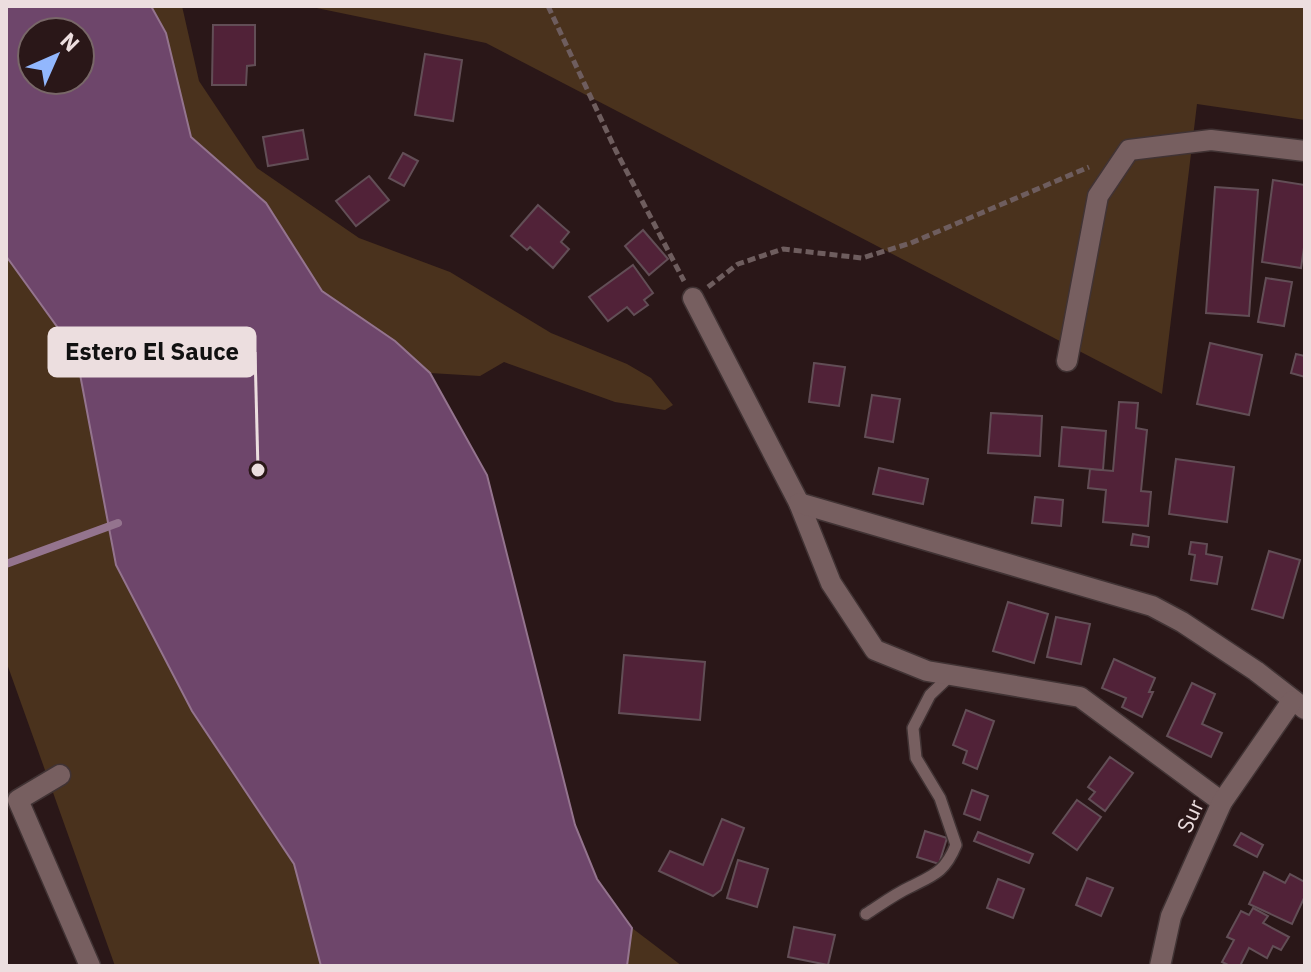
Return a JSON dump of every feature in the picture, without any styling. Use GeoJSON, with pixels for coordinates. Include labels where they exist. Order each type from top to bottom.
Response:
{"type":"FeatureCollection","features":[{"type":"Feature","properties":{"kind":"street"},"geometry":{"type":"LineString","coordinates":[[1067,361],[1098,196],[1129,150],[1211,140],[1305,151]]}},
{"type":"Feature","properties":{"kind":"street"},"geometry":{"type":"LineString","coordinates":[[693,298],[799,503],[831,583],[875,650],[927,671],[1080,697],[1222,802]]}},
{"type":"Feature","properties":{"kind":"street"},"geometry":{"type":"LineString","coordinates":[[799,503],[1152,606],[1256,671],[1298,705]]}},
{"type":"Feature","properties":{"kind":"street","name":"Sur"},"geometry":{"type":"LineString","coordinates":[[1160,966],[1171,916],[1222,802],[1298,705]]}},
{"type":"Feature","properties":{"kind":"street"},"geometry":{"type":"LineString","coordinates":[[60,775],[18,800],[90,966]]}},
{"type":"Feature","properties":{"kind":"lane"},"geometry":{"type":"LineString","coordinates":[[866,914],[909,887],[934,876],[950,861],[956,845],[940,798],[916,758],[913,728],[930,695],[951,675]]}},
{"type":"Feature","properties":{"kind":"path"},"geometry":{"type":"LineString","coordinates":[[548,6],[616,151],[693,298],[738,264],[783,249],[862,258],[911,243],[1129,150]]}},
{"type":"Feature","properties":{"kind":"shaded area"},"geometry":{"type":"Polygon","coordinates":[[[6,6],[151,6],[166,33],[191,137],[266,203],[322,291],[395,341],[430,373],[487,475],[575,825],[597,879],[632,928],[627,966],[321,966],[294,864],[192,711],[116,565],[76,353],[6,256],[6,6]]]}},
{"type":"Feature","properties":{"kind":"shaded area"},"geometry":{"type":"Polygon","coordinates":[[[151,6],[182,6],[199,81],[257,168],[359,238],[450,272],[551,333],[627,364],[651,378],[673,405],[665,410],[615,402],[504,362],[480,376],[430,373],[395,341],[322,291],[262,198],[191,137],[166,33],[151,6]]]}},
{"type":"Feature","properties":{"kind":"shaded area"},"geometry":{"type":"Polygon","coordinates":[[[307,6],[1305,6],[1305,120],[1197,104],[1162,394],[486,43],[307,6]]]}},
{"type":"Feature","properties":{"kind":"shaded area"},"geometry":{"type":"Polygon","coordinates":[[[6,256],[76,353],[116,565],[192,711],[294,864],[321,966],[115,966],[6,661],[6,256]]]}},
{"type":"Feature","properties":{"kind":"shaded area"},"geometry":{"type":"Polygon","coordinates":[[[632,928],[682,966],[627,966],[632,928]]]}},
{"type":"Feature","properties":{"kind":"building"},"geometry":{"type":"Polygon","coordinates":[[[213,25],[255,25],[255,65],[247,66],[246,85],[212,85],[213,25]]]}},
{"type":"Feature","properties":{"kind":"building"},"geometry":{"type":"Polygon","coordinates":[[[425,54],[462,60],[453,121],[415,115],[425,54]]]}},
{"type":"Feature","properties":{"kind":"building"},"geometry":{"type":"Polygon","coordinates":[[[303,130],[308,159],[268,166],[263,137],[303,130]]]}},
{"type":"Feature","properties":{"kind":"building"},"geometry":{"type":"Polygon","coordinates":[[[403,153],[418,161],[404,186],[389,178],[403,153]]]}},
{"type":"Feature","properties":{"kind":"building"},"geometry":{"type":"Polygon","coordinates":[[[369,176],[389,200],[356,226],[336,201],[369,176]]]}},
{"type":"Feature","properties":{"kind":"building"},"geometry":{"type":"Polygon","coordinates":[[[1273,180],[1305,185],[1305,241],[1301,268],[1262,262],[1273,180]]]}},
{"type":"Feature","properties":{"kind":"building"},"geometry":{"type":"Polygon","coordinates":[[[1215,187],[1258,190],[1249,316],[1206,313],[1215,187]]]}},
{"type":"Feature","properties":{"kind":"building"},"geometry":{"type":"Polygon","coordinates":[[[538,205],[569,232],[561,242],[569,249],[553,268],[530,247],[527,250],[511,236],[538,205]]]}},
{"type":"Feature","properties":{"kind":"building"},"geometry":{"type":"Polygon","coordinates":[[[643,230],[668,259],[649,275],[625,246],[643,230]]]}},
{"type":"Feature","properties":{"kind":"building"},"geometry":{"type":"Polygon","coordinates":[[[633,265],[653,293],[644,300],[648,305],[634,315],[627,307],[608,321],[589,297],[633,265]]]}},
{"type":"Feature","properties":{"kind":"building"},"geometry":{"type":"Polygon","coordinates":[[[1266,278],[1292,282],[1284,326],[1258,322],[1266,278]]]}},
{"type":"Feature","properties":{"kind":"building"},"geometry":{"type":"Polygon","coordinates":[[[1210,343],[1262,355],[1249,415],[1197,404],[1210,343]]]}},
{"type":"Feature","properties":{"kind":"building"},"geometry":{"type":"Polygon","coordinates":[[[1296,354],[1305,356],[1305,377],[1291,373],[1296,354]]]}},
{"type":"Feature","properties":{"kind":"building"},"geometry":{"type":"Polygon","coordinates":[[[814,363],[845,367],[839,406],[809,402],[814,363]]]}},
{"type":"Feature","properties":{"kind":"building"},"geometry":{"type":"Polygon","coordinates":[[[872,395],[900,399],[893,442],[865,437],[872,395]]]}},
{"type":"Feature","properties":{"kind":"building"},"geometry":{"type":"Polygon","coordinates":[[[1119,402],[1138,403],[1136,428],[1147,430],[1141,491],[1151,492],[1148,526],[1103,522],[1106,490],[1088,488],[1090,469],[1113,471],[1119,402]]]}},
{"type":"Feature","properties":{"kind":"building"},"geometry":{"type":"Polygon","coordinates":[[[991,413],[1042,416],[1040,456],[988,453],[991,413]]]}},
{"type":"Feature","properties":{"kind":"building"},"geometry":{"type":"Polygon","coordinates":[[[1062,427],[1106,431],[1103,470],[1059,466],[1062,427]]]}},
{"type":"Feature","properties":{"kind":"building"},"geometry":{"type":"Polygon","coordinates":[[[1176,459],[1234,467],[1227,522],[1169,514],[1176,459]]]}},
{"type":"Feature","properties":{"kind":"building"},"geometry":{"type":"Polygon","coordinates":[[[879,468],[928,479],[923,504],[873,494],[879,468]]]}},
{"type":"Feature","properties":{"kind":"building"},"geometry":{"type":"Polygon","coordinates":[[[1035,497],[1063,500],[1061,526],[1032,523],[1035,497]]]}},
{"type":"Feature","properties":{"kind":"building"},"geometry":{"type":"Polygon","coordinates":[[[1133,534],[1149,537],[1148,547],[1131,545],[1133,534]]]}},
{"type":"Feature","properties":{"kind":"building"},"geometry":{"type":"Polygon","coordinates":[[[1191,542],[1207,544],[1206,554],[1222,557],[1217,584],[1191,580],[1195,555],[1189,554],[1191,542]]]}},
{"type":"Feature","properties":{"kind":"building"},"geometry":{"type":"Polygon","coordinates":[[[1269,551],[1300,560],[1283,618],[1252,609],[1269,551]]]}},
{"type":"Feature","properties":{"kind":"building"},"geometry":{"type":"Polygon","coordinates":[[[1008,602],[1048,614],[1034,663],[993,651],[1008,602]]]}},
{"type":"Feature","properties":{"kind":"building"},"geometry":{"type":"Polygon","coordinates":[[[1056,617],[1090,624],[1081,664],[1047,657],[1056,617]]]}},
{"type":"Feature","properties":{"kind":"building"},"geometry":{"type":"Polygon","coordinates":[[[624,655],[705,662],[700,720],[619,713],[624,655]]]}},
{"type":"Feature","properties":{"kind":"building"},"geometry":{"type":"Polygon","coordinates":[[[1114,659],[1155,678],[1149,692],[1153,692],[1142,717],[1122,707],[1126,698],[1102,688],[1114,659]]]}},
{"type":"Feature","properties":{"kind":"building"},"geometry":{"type":"Polygon","coordinates":[[[1192,683],[1215,694],[1202,724],[1222,733],[1211,757],[1167,736],[1192,683]]]}},
{"type":"Feature","properties":{"kind":"building"},"geometry":{"type":"Polygon","coordinates":[[[966,710],[994,721],[977,769],[963,763],[967,751],[953,745],[966,710]]]}},
{"type":"Feature","properties":{"kind":"building"},"geometry":{"type":"Polygon","coordinates":[[[1110,757],[1133,773],[1105,811],[1089,799],[1095,792],[1088,787],[1110,757]]]}},
{"type":"Feature","properties":{"kind":"building"},"geometry":{"type":"Polygon","coordinates":[[[972,790],[988,796],[980,820],[964,814],[972,790]]]}},
{"type":"Feature","properties":{"kind":"building"},"geometry":{"type":"Polygon","coordinates":[[[1077,800],[1101,817],[1077,850],[1053,833],[1077,800]]]}},
{"type":"Feature","properties":{"kind":"building"},"geometry":{"type":"Polygon","coordinates":[[[722,819],[744,828],[721,890],[713,896],[659,871],[670,851],[703,865],[722,819]]]}},
{"type":"Feature","properties":{"kind":"building"},"geometry":{"type":"Polygon","coordinates":[[[925,831],[947,838],[939,864],[917,857],[925,831]]]}},
{"type":"Feature","properties":{"kind":"building"},"geometry":{"type":"Polygon","coordinates":[[[978,832],[1033,854],[1029,863],[974,841],[978,832]]]}},
{"type":"Feature","properties":{"kind":"building"},"geometry":{"type":"Polygon","coordinates":[[[1241,833],[1263,845],[1257,857],[1234,845],[1241,833]]]}},
{"type":"Feature","properties":{"kind":"building"},"geometry":{"type":"Polygon","coordinates":[[[738,860],[768,869],[757,907],[727,898],[738,860]]]}},
{"type":"Feature","properties":{"kind":"building"},"geometry":{"type":"Polygon","coordinates":[[[1264,872],[1285,883],[1290,874],[1305,882],[1305,896],[1292,924],[1249,904],[1264,872]]]}},
{"type":"Feature","properties":{"kind":"building"},"geometry":{"type":"Polygon","coordinates":[[[1087,878],[1113,888],[1101,916],[1076,905],[1087,878]]]}},
{"type":"Feature","properties":{"kind":"building"},"geometry":{"type":"Polygon","coordinates":[[[998,879],[1024,889],[1013,918],[987,908],[998,879]]]}},
{"type":"Feature","properties":{"kind":"building"},"geometry":{"type":"Polygon","coordinates":[[[1253,908],[1268,916],[1263,923],[1289,937],[1281,950],[1273,946],[1267,958],[1249,948],[1240,966],[1230,966],[1222,962],[1234,940],[1227,937],[1241,911],[1249,915],[1253,908]]]}},
{"type":"Feature","properties":{"kind":"building"},"geometry":{"type":"Polygon","coordinates":[[[794,927],[835,935],[828,965],[788,957],[794,927]]]}},
{"type":"Feature","properties":{"kind":"waterway"},"geometry":{"type":"LineString","coordinates":[[6,564],[118,523]]}},
{"type":"Feature","properties":{"kind":"place","name":"Estero El Sauce"},"geometry":{"type":"Point","coordinates":[258,470]}}]}
